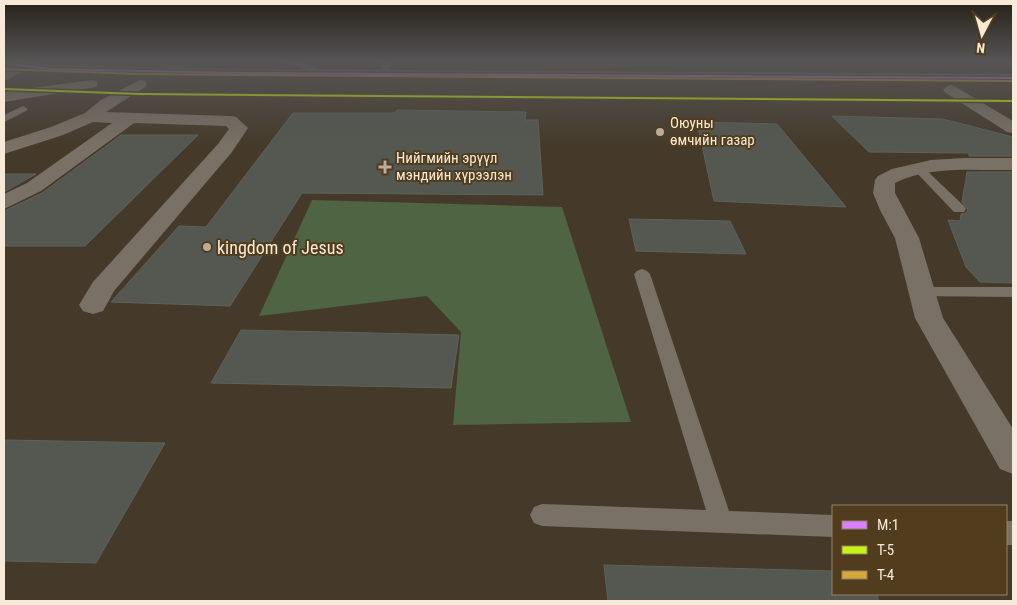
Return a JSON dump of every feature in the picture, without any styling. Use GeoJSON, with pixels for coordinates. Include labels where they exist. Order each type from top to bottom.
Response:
{"type":"FeatureCollection","features":[{"type":"Feature","properties":{"kind":"highway"},"geometry":{"type":"LineString","coordinates":[[4,97],[51,89]]}},
{"type":"Feature","properties":{"kind":"highway"},"geometry":{"type":"LineString","coordinates":[[847,89],[1013,91]]}},
{"type":"Feature","properties":{"kind":"street"},"geometry":{"type":"LineString","coordinates":[[4,148],[57,131],[91,117],[107,104],[131,89]]}},
{"type":"Feature","properties":{"kind":"street"},"geometry":{"type":"LineString","coordinates":[[951,90],[1013,128]]}},
{"type":"Feature","properties":{"kind":"street"},"geometry":{"type":"LineString","coordinates":[[91,117],[230,121],[239,128],[225,148],[102,288],[93,305]]}},
{"type":"Feature","properties":{"kind":"street"},"geometry":{"type":"LineString","coordinates":[[4,202],[34,187],[130,118]]}},
{"type":"Feature","properties":{"kind":"street"},"geometry":{"type":"LineString","coordinates":[[1013,164],[918,168],[897,173],[885,180],[884,193],[891,210],[907,238],[929,318],[995,431],[1013,458]]}},
{"type":"Feature","properties":{"kind":"lane"},"geometry":{"type":"LineString","coordinates":[[4,118],[23,109]]}},
{"type":"Feature","properties":{"kind":"lane"},"geometry":{"type":"LineString","coordinates":[[918,168],[958,209]]}},
{"type":"Feature","properties":{"kind":"lane"},"geometry":{"type":"LineString","coordinates":[[642,274],[721,521]]}},
{"type":"Feature","properties":{"kind":"lane"},"geometry":{"type":"LineString","coordinates":[[922,292],[1013,292]]}},
{"type":"Feature","properties":{"kind":"lane"},"geometry":{"type":"LineString","coordinates":[[542,515],[832,526]]}},
{"type":"Feature","properties":{"kind":"green space"},"geometry":{"type":"Polygon","coordinates":[[[312,200],[562,207],[631,422],[453,425],[461,332],[427,296],[259,316],[312,200]]]}},
{"type":"Feature","properties":{"kind":"building"},"geometry":{"type":"Polygon","coordinates":[[[397,110],[526,112],[525,120],[538,120],[543,195],[302,193],[230,306],[111,302],[179,226],[206,227],[293,113],[395,113],[397,110]]]}},
{"type":"Feature","properties":{"kind":"building"},"geometry":{"type":"Polygon","coordinates":[[[832,116],[943,119],[1013,137],[1013,156],[969,156],[969,153],[869,152],[832,116]]]}},
{"type":"Feature","properties":{"kind":"building"},"geometry":{"type":"Polygon","coordinates":[[[697,122],[777,124],[846,207],[714,201],[697,122]]]}},
{"type":"Feature","properties":{"kind":"building"},"geometry":{"type":"Polygon","coordinates":[[[121,135],[198,135],[85,246],[4,246],[4,211],[42,193],[121,135]]]}},
{"type":"Feature","properties":{"kind":"building"},"geometry":{"type":"Polygon","coordinates":[[[967,172],[1013,172],[1013,283],[980,282],[966,267],[948,220],[960,221],[961,214],[966,213],[968,210],[962,202],[967,172]]]}},
{"type":"Feature","properties":{"kind":"building"},"geometry":{"type":"Polygon","coordinates":[[[4,174],[36,174],[4,192],[4,174]]]}},
{"type":"Feature","properties":{"kind":"building"},"geometry":{"type":"Polygon","coordinates":[[[629,219],[730,221],[746,254],[636,251],[629,219]]]}},
{"type":"Feature","properties":{"kind":"building"},"geometry":{"type":"Polygon","coordinates":[[[241,330],[459,335],[451,388],[211,383],[241,330]]]}},
{"type":"Feature","properties":{"kind":"building"},"geometry":{"type":"Polygon","coordinates":[[[4,440],[165,443],[96,563],[4,561],[4,440]]]}},
{"type":"Feature","properties":{"kind":"building"},"geometry":{"type":"Polygon","coordinates":[[[604,565],[832,571],[832,595],[878,595],[878,601],[608,601],[604,565]]]}},
{"type":"Feature","properties":{"kind":"transit line","name":"Т-5"},"geometry":{"type":"LineString","coordinates":[[10,89],[140,94],[1013,101]]}},
{"type":"Feature","properties":{"kind":"place","name":"Оюуны өмчийн газар"},"geometry":{"type":"Point","coordinates":[660,132]}},
{"type":"Feature","properties":{"kind":"place","name":"Нийгмийн эрүүл мэндийн хүрээлэн"},"geometry":{"type":"Point","coordinates":[385,167]}},
{"type":"Feature","properties":{"kind":"place","name":"kingdom of Jesus"},"geometry":{"type":"Point","coordinates":[207,247]}}]}
